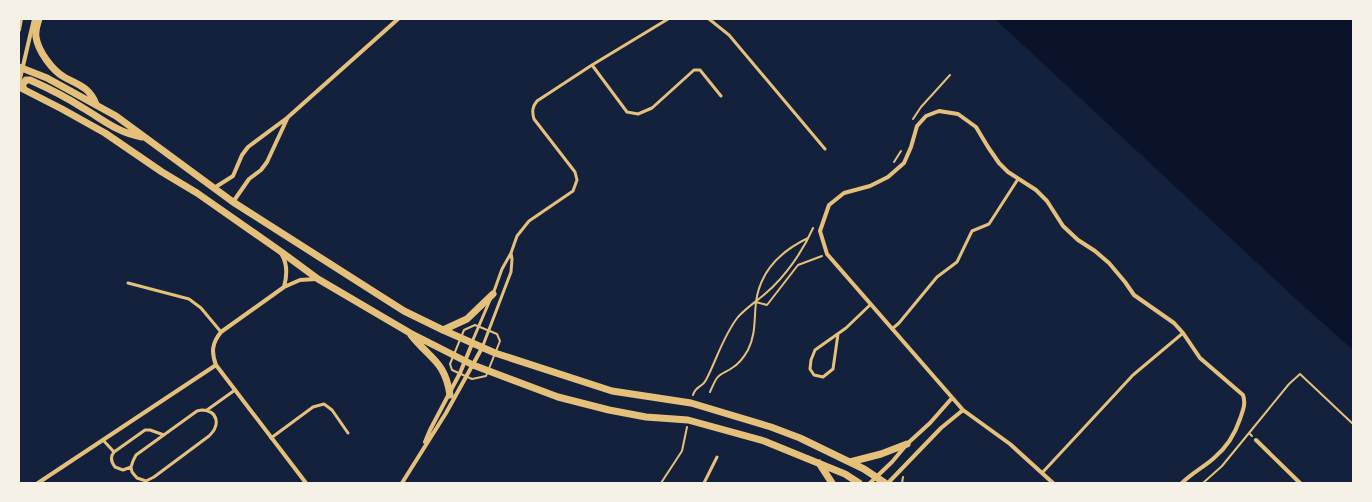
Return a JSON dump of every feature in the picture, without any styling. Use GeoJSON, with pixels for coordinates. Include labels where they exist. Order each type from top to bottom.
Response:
{"type":"FeatureCollection","features":[{"type":"Feature","properties":{"kind":"street"},"geometry":{"type":"LineString","coordinates":[[19,30],[21,19]]}},
{"type":"Feature","properties":{"kind":"street"},"geometry":{"type":"LineString","coordinates":[[21,87],[20,69],[34,19]]}},
{"type":"Feature","properties":{"kind":"street"},"geometry":{"type":"LineString","coordinates":[[39,19],[36,29],[36,38],[40,48],[50,64],[59,73],[88,90],[96,104]]}},
{"type":"Feature","properties":{"kind":"street"},"geometry":{"type":"LineString","coordinates":[[214,188],[233,176],[242,155],[248,147],[287,118],[398,19]]}},
{"type":"Feature","properties":{"kind":"street"},"geometry":{"type":"LineString","coordinates":[[20,69],[47,78],[116,116],[221,194],[404,311],[482,348],[612,391],[690,403],[771,426],[850,462],[886,483],[941,428],[963,410]]}},
{"type":"Feature","properties":{"kind":"street"},"geometry":{"type":"LineString","coordinates":[[21,87],[23,82],[30,80],[69,99],[115,129],[144,137]]}},
{"type":"Feature","properties":{"kind":"street"},"geometry":{"type":"LineString","coordinates":[[21,87],[105,133],[162,172],[197,193],[318,279],[410,333],[473,365],[558,397],[609,410],[646,417],[688,420],[764,441],[845,474],[859,483]]}},
{"type":"Feature","properties":{"kind":"street"},"geometry":{"type":"LineString","coordinates":[[1053,483],[1010,444],[963,410],[827,254],[820,231],[829,205],[844,193],[870,186],[888,177],[904,163],[911,147],[917,126],[926,116],[939,111],[958,114],[976,127],[998,163],[1008,172],[1036,190],[1047,201],[1063,226],[1078,240],[1095,251],[1109,263],[1134,295],[1174,323],[1183,333],[1200,358],[1243,395],[1245,403],[1238,426],[1226,446],[1214,458],[1189,475],[1182,483]]}},
{"type":"Feature","properties":{"kind":"street"},"geometry":{"type":"LineString","coordinates":[[233,202],[248,179],[261,170],[267,162],[287,118]]}},
{"type":"Feature","properties":{"kind":"street"},"geometry":{"type":"LineString","coordinates":[[197,193],[208,197],[214,197],[221,194]]}},
{"type":"Feature","properties":{"kind":"street"},"geometry":{"type":"LineString","coordinates":[[280,251],[287,268],[284,287]]}},
{"type":"Feature","properties":{"kind":"street"},"geometry":{"type":"LineString","coordinates":[[306,483],[216,365],[212,356],[216,338],[221,332],[284,287],[300,280],[318,279]]}},
{"type":"Feature","properties":{"kind":"street"},"geometry":{"type":"LineString","coordinates":[[443,330],[467,319],[493,294]]}},
{"type":"Feature","properties":{"kind":"street"},"geometry":{"type":"LineString","coordinates":[[410,333],[416,342],[440,365],[448,380],[450,395]]}},
{"type":"Feature","properties":{"kind":"street"},"geometry":{"type":"LineString","coordinates":[[420,453],[430,430],[450,395],[472,344]]}},
{"type":"Feature","properties":{"kind":"street"},"geometry":{"type":"LineString","coordinates":[[402,483],[446,413],[482,348]]}},
{"type":"Feature","properties":{"kind":"street"},"geometry":{"type":"LineString","coordinates":[[38,483],[216,365]]}},
{"type":"Feature","properties":{"kind":"street"},"geometry":{"type":"LineString","coordinates":[[870,483],[892,462],[907,444],[930,423],[952,398]]}},
{"type":"Feature","properties":{"kind":"street"},"geometry":{"type":"LineString","coordinates":[[1256,440],[1300,483]]}},
{"type":"Feature","properties":{"kind":"street"},"geometry":{"type":"LineString","coordinates":[[850,462],[881,454],[907,444]]}},
{"type":"Feature","properties":{"kind":"street"},"geometry":{"type":"LineString","coordinates":[[819,463],[832,483]]}},
{"type":"Feature","properties":{"kind":"lane"},"geometry":{"type":"LineString","coordinates":[[472,344],[517,236],[529,221],[573,191],[577,184],[577,176],[575,172],[534,119],[532,112],[534,104],[592,65],[668,19]]}},
{"type":"Feature","properties":{"kind":"lane"},"geometry":{"type":"LineString","coordinates":[[709,19],[729,35],[825,149]]}},
{"type":"Feature","properties":{"kind":"lane"},"geometry":{"type":"LineString","coordinates":[[592,65],[627,112],[638,114],[652,108],[694,70],[700,70],[721,96]]}},
{"type":"Feature","properties":{"kind":"lane"},"geometry":{"type":"LineString","coordinates":[[892,329],[899,323],[937,277],[957,262],[972,231],[989,224],[1018,179]]}},
{"type":"Feature","properties":{"kind":"lane"},"geometry":{"type":"LineString","coordinates":[[482,348],[511,272],[512,259],[510,253]]}},
{"type":"Feature","properties":{"kind":"lane"},"geometry":{"type":"LineString","coordinates":[[128,283],[189,299],[201,308],[221,332]]}},
{"type":"Feature","properties":{"kind":"lane"},"geometry":{"type":"LineString","coordinates":[[838,334],[832,369],[823,377],[814,375],[810,369],[811,360],[815,350],[846,328],[870,305]]}},
{"type":"Feature","properties":{"kind":"lane"},"geometry":{"type":"LineString","coordinates":[[1042,473],[1133,375],[1183,333]]}},
{"type":"Feature","properties":{"kind":"lane"},"geometry":{"type":"LineString","coordinates":[[207,410],[214,415],[217,423],[215,431],[210,436],[154,477],[146,481],[137,478],[132,472],[131,467],[136,456],[196,411],[207,410],[235,390]]}},
{"type":"Feature","properties":{"kind":"lane"},"geometry":{"type":"LineString","coordinates":[[271,438],[313,407],[324,404],[332,410],[348,433]]}},
{"type":"Feature","properties":{"kind":"lane"},"geometry":{"type":"LineString","coordinates":[[131,467],[123,470],[115,467],[111,459],[111,455],[145,430],[150,430],[164,435]]}},
{"type":"Feature","properties":{"kind":"lane"},"geometry":{"type":"LineString","coordinates":[[103,440],[114,452]]}},
{"type":"Feature","properties":{"kind":"lane"},"geometry":{"type":"LineString","coordinates":[[704,483],[717,457]]}},
{"type":"Feature","properties":{"kind":"path"},"geometry":{"type":"LineString","coordinates":[[710,392],[717,378],[733,368],[743,358],[749,348],[754,334],[756,302],[759,289],[772,263],[782,253],[808,238]]}},
{"type":"Feature","properties":{"kind":"path"},"geometry":{"type":"LineString","coordinates":[[756,302],[767,305],[798,265],[827,254]]}},
{"type":"Feature","properties":{"kind":"path"},"geometry":{"type":"LineString","coordinates":[[1203,483],[1222,466],[1289,384],[1300,374],[1353,424]]}},
{"type":"Feature","properties":{"kind":"path"},"geometry":{"type":"LineString","coordinates":[[661,483],[682,451],[688,420]]}},
{"type":"Feature","properties":{"kind":"path"},"geometry":{"type":"LineString","coordinates":[[1248,433],[1256,440]]}},
{"type":"Feature","properties":{"kind":"water"},"geometry":{"type":"Polygon","coordinates":[[[995,19],[1353,19],[1353,350],[1298,301],[995,19]]]}}]}
